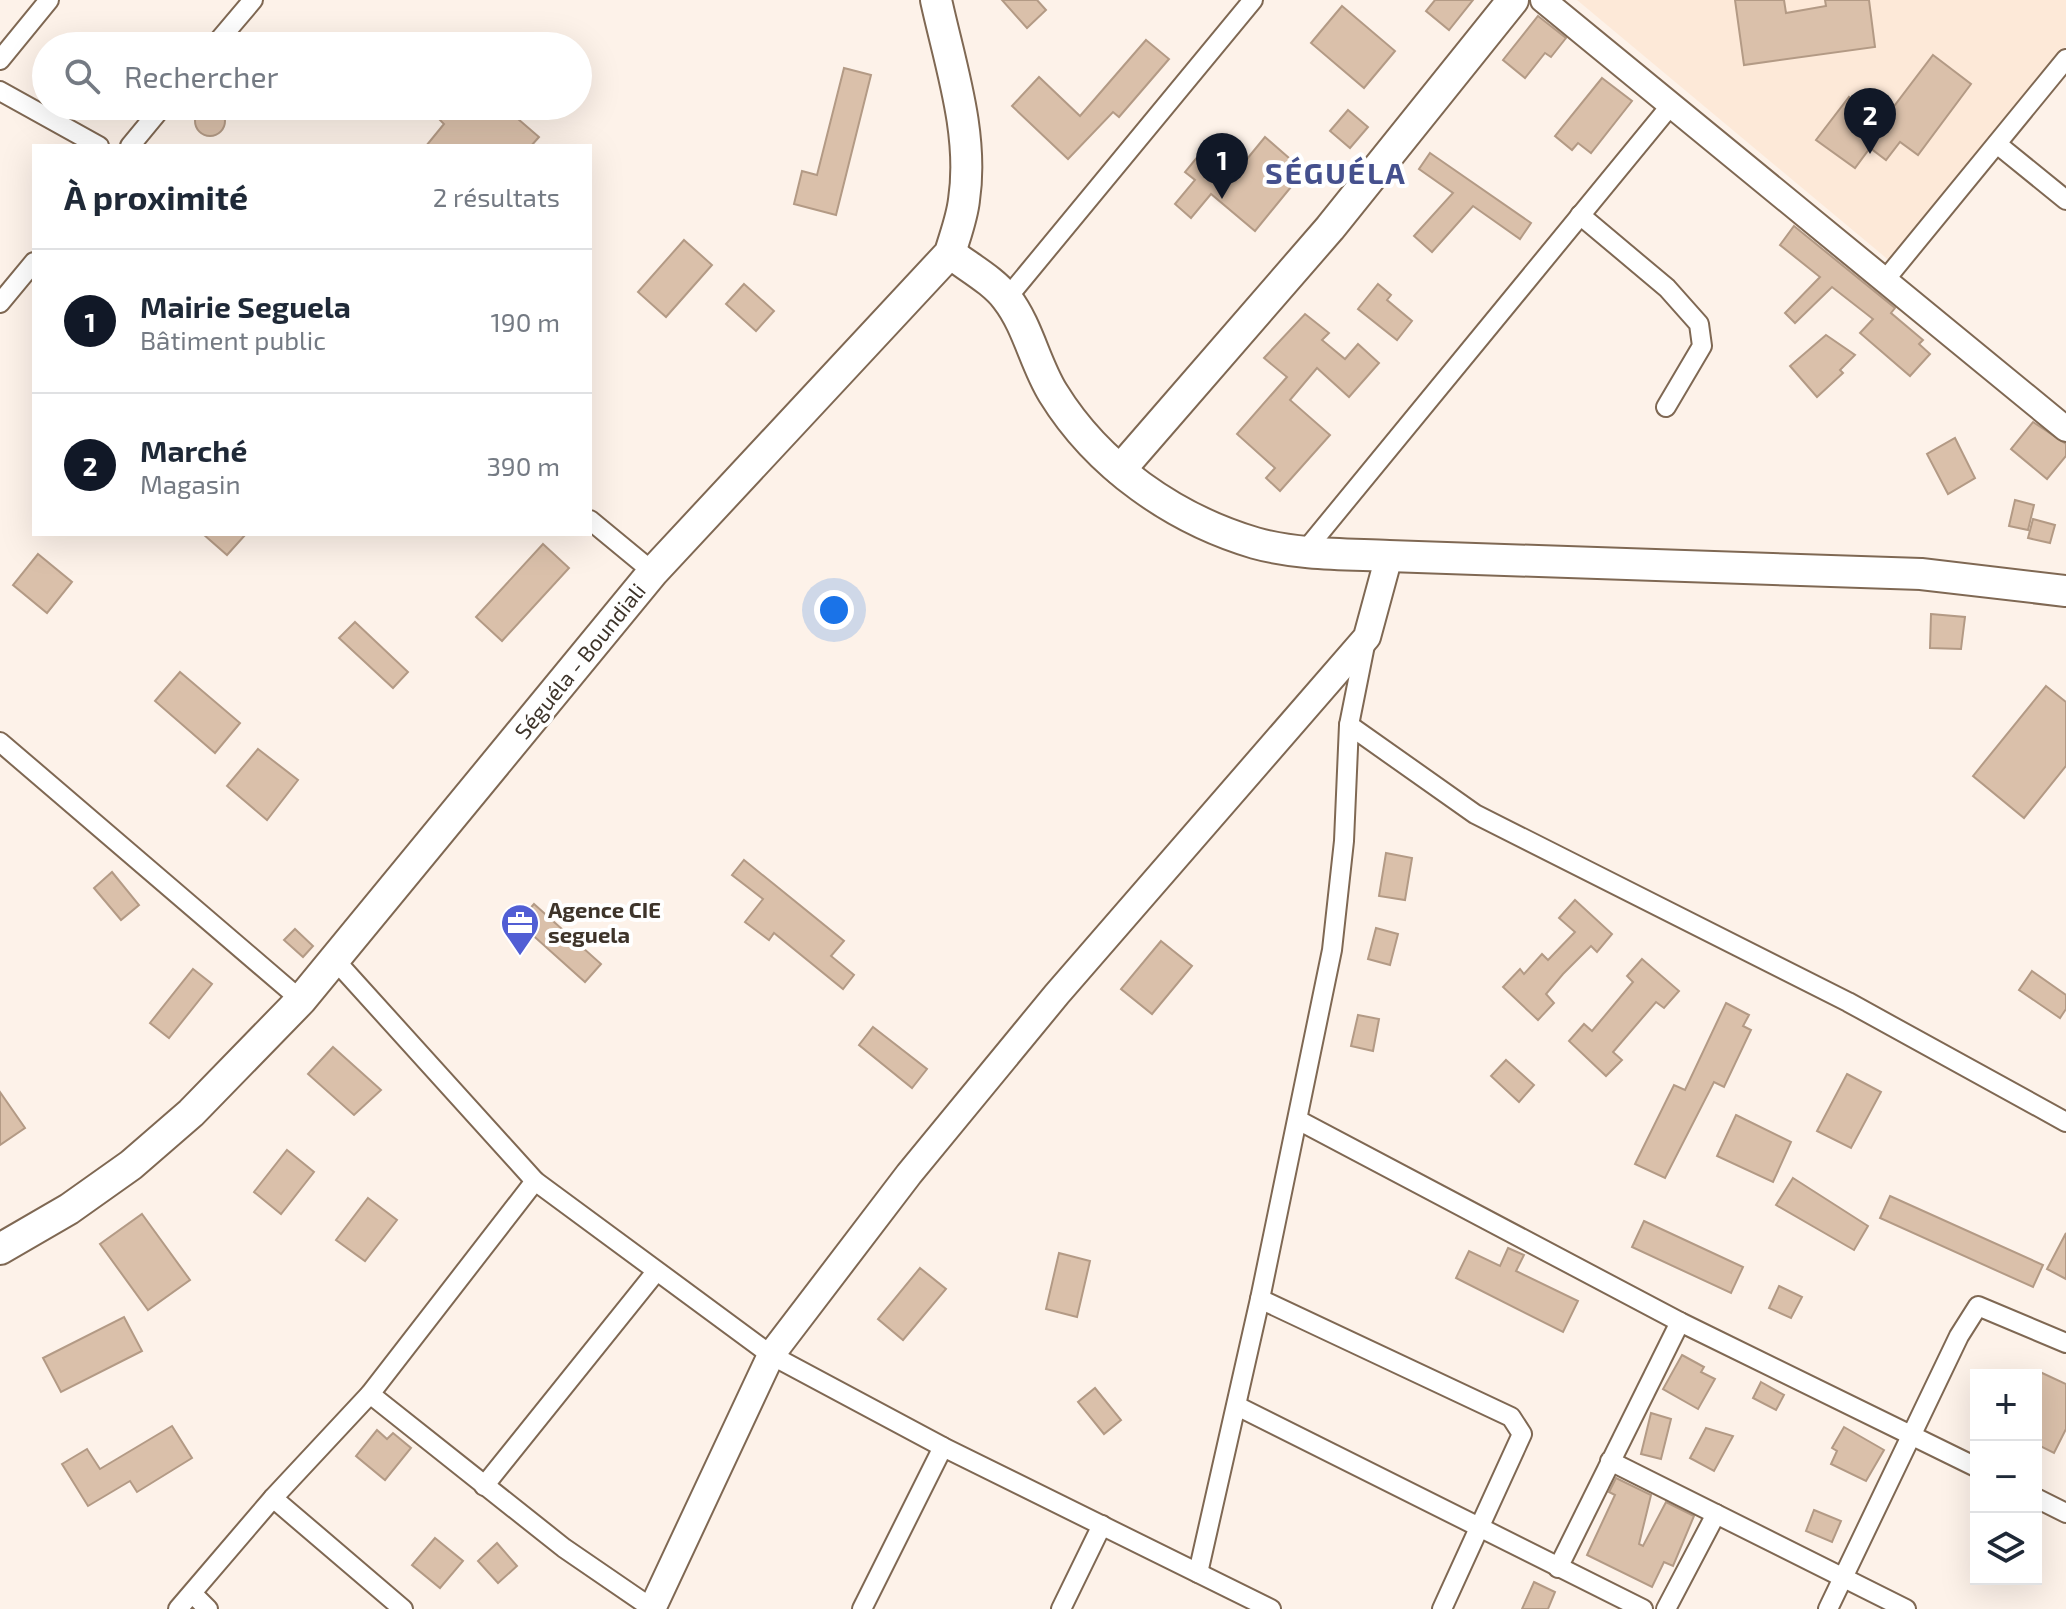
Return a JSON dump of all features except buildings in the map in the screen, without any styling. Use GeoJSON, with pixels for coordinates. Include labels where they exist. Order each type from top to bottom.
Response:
{"type":"FeatureCollection","features":[{"type":"Feature","properties":{"kind":"main road"},"geometry":{"type":"LineString","coordinates":[[936,0],[958,94],[966,154],[964,200],[950,253],[1007,298],[1053,393],[1120,470],[1152,496],[1203,524],[1256,543],[1304,552],[1921,574],[2066,591]]}},
{"type":"Feature","properties":{"kind":"main road"},"geometry":{"type":"LineString","coordinates":[[1120,470],[1301,262],[1513,0]]}},
{"type":"Feature","properties":{"kind":"main road","name":"Séguéla - Boundiali"},"geometry":{"type":"LineString","coordinates":[[0,1249],[69,1209],[131,1165],[191,1113],[301,1000],[653,572],[950,253]]}},
{"type":"Feature","properties":{"kind":"main road"},"geometry":{"type":"LineString","coordinates":[[653,1609],[771,1355],[909,1174],[1047,1006],[1367,637],[1389,556]]}},
{"type":"Feature","properties":{"kind":"street"},"geometry":{"type":"LineString","coordinates":[[0,60],[49,0]]}},
{"type":"Feature","properties":{"kind":"street"},"geometry":{"type":"LineString","coordinates":[[226,32],[253,0]]}},
{"type":"Feature","properties":{"kind":"street"},"geometry":{"type":"LineString","coordinates":[[1007,298],[1253,0]]}},
{"type":"Feature","properties":{"kind":"street"},"geometry":{"type":"LineString","coordinates":[[1543,0],[2066,429]]}},
{"type":"Feature","properties":{"kind":"street"},"geometry":{"type":"LineString","coordinates":[[1885,280],[2066,59]]}},
{"type":"Feature","properties":{"kind":"street"},"geometry":{"type":"LineString","coordinates":[[0,91],[32,109]]}},
{"type":"Feature","properties":{"kind":"street"},"geometry":{"type":"LineString","coordinates":[[1304,552],[1671,105]]}},
{"type":"Feature","properties":{"kind":"street"},"geometry":{"type":"LineString","coordinates":[[52,120],[95,144]]}},
{"type":"Feature","properties":{"kind":"street"},"geometry":{"type":"LineString","coordinates":[[133,144],[152,120]]}},
{"type":"Feature","properties":{"kind":"street"},"geometry":{"type":"LineString","coordinates":[[1997,144],[2066,200]]}},
{"type":"Feature","properties":{"kind":"street"},"geometry":{"type":"LineString","coordinates":[[1580,215],[1667,288],[1699,324],[1702,346],[1666,407]]}},
{"type":"Feature","properties":{"kind":"street"},"geometry":{"type":"LineString","coordinates":[[0,303],[32,264]]}},
{"type":"Feature","properties":{"kind":"street"},"geometry":{"type":"LineString","coordinates":[[592,522],[653,572]]}},
{"type":"Feature","properties":{"kind":"street"},"geometry":{"type":"LineString","coordinates":[[1198,1573],[1237,1406],[1332,950],[1344,841],[1349,725],[1367,637]]}},
{"type":"Feature","properties":{"kind":"street"},"geometry":{"type":"LineString","coordinates":[[1349,725],[1475,814],[1848,1002],[2066,1122]]}},
{"type":"Feature","properties":{"kind":"street"},"geometry":{"type":"LineString","coordinates":[[0,742],[301,1000]]}},
{"type":"Feature","properties":{"kind":"street"},"geometry":{"type":"LineString","coordinates":[[335,960],[535,1181],[655,1273],[771,1355],[943,1447],[1271,1609]]}},
{"type":"Feature","properties":{"kind":"street"},"geometry":{"type":"LineString","coordinates":[[1298,1120],[1680,1322],[1970,1464]]}},
{"type":"Feature","properties":{"kind":"street"},"geometry":{"type":"LineString","coordinates":[[178,1609],[273,1498],[370,1394],[535,1181]]}},
{"type":"Feature","properties":{"kind":"street"},"geometry":{"type":"LineString","coordinates":[[484,1486],[655,1273]]}},
{"type":"Feature","properties":{"kind":"street"},"geometry":{"type":"LineString","coordinates":[[1260,1299],[1511,1417],[1519,1425],[1522,1434],[1442,1609]]}},
{"type":"Feature","properties":{"kind":"street"},"geometry":{"type":"LineString","coordinates":[[1828,1609],[1959,1336],[1978,1306],[2066,1343]]}},
{"type":"Feature","properties":{"kind":"street"},"geometry":{"type":"LineString","coordinates":[[1558,1568],[1680,1322]]}},
{"type":"Feature","properties":{"kind":"street"},"geometry":{"type":"LineString","coordinates":[[370,1394],[564,1548],[653,1609]]}},
{"type":"Feature","properties":{"kind":"street"},"geometry":{"type":"LineString","coordinates":[[1237,1406],[1643,1609]]}},
{"type":"Feature","properties":{"kind":"street"},"geometry":{"type":"LineString","coordinates":[[862,1609],[943,1447]]}},
{"type":"Feature","properties":{"kind":"street"},"geometry":{"type":"LineString","coordinates":[[1610,1461],[1906,1609]]}},
{"type":"Feature","properties":{"kind":"street"},"geometry":{"type":"LineString","coordinates":[[273,1498],[403,1609]]}},
{"type":"Feature","properties":{"kind":"street"},"geometry":{"type":"LineString","coordinates":[[2042,1501],[2066,1513]]}},
{"type":"Feature","properties":{"kind":"street"},"geometry":{"type":"LineString","coordinates":[[1666,1609],[1716,1514]]}},
{"type":"Feature","properties":{"kind":"street"},"geometry":{"type":"LineString","coordinates":[[1061,1609],[1102,1525]]}},
{"type":"Feature","properties":{"kind":"street"},"geometry":{"type":"LineString","coordinates":[[193,1594],[208,1609]]}},
{"type":"Feature","properties":{"kind":"shaded area"},"geometry":{"type":"Polygon","coordinates":[[[1577,0],[2066,0],[2066,46],[1891,262],[1577,0]]]}},
{"type":"Feature","properties":{"kind":"place","name":"Marché"},"geometry":{"type":"Point","coordinates":[1870,154]}},
{"type":"Feature","properties":{"kind":"place","name":"Mairie Seguela"},"geometry":{"type":"Point","coordinates":[1222,199]}},
{"type":"Feature","properties":{"kind":"place","name":"Agence CIE seguela"},"geometry":{"type":"Point","coordinates":[520,957]}},
{"type":"Feature","properties":{"kind":"district","name":"SÉGUÉLA"},"geometry":{"type":"Point","coordinates":[1336,174]}}]}
